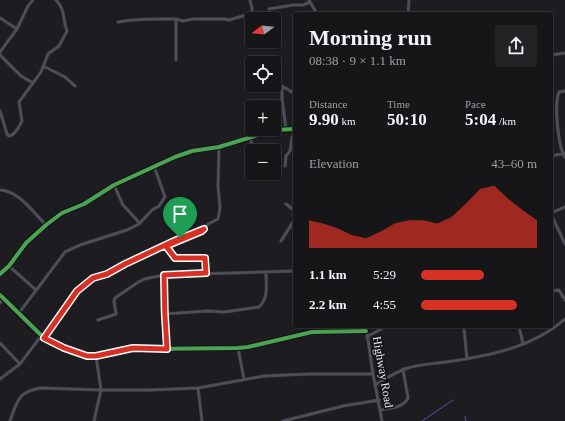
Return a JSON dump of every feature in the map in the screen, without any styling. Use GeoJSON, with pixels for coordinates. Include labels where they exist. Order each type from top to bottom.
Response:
{"type":"FeatureCollection","features":[{"type":"Feature","properties":{"kind":"street"},"geometry":{"type":"LineString","coordinates":[[0,52],[17,29],[28,6],[33,0]]}},
{"type":"Feature","properties":{"kind":"street"},"geometry":{"type":"LineString","coordinates":[[0,111],[7,134],[9,136],[14,134],[22,121],[19,102],[41,72],[48,54],[59,46],[67,31],[64,24],[63,10],[56,0]]}},
{"type":"Feature","properties":{"kind":"street"},"geometry":{"type":"LineString","coordinates":[[118,22],[154,18],[183,20],[237,19],[253,13],[250,0]]}},
{"type":"Feature","properties":{"kind":"street"},"geometry":{"type":"LineString","coordinates":[[408,12],[409,0]]}},
{"type":"Feature","properties":{"kind":"street"},"geometry":{"type":"LineString","coordinates":[[269,9],[303,5],[310,1],[315,12]]}},
{"type":"Feature","properties":{"kind":"street"},"geometry":{"type":"LineString","coordinates":[[0,18],[17,29]]}},
{"type":"Feature","properties":{"kind":"street"},"geometry":{"type":"LineString","coordinates":[[176,19],[176,60]]}},
{"type":"Feature","properties":{"kind":"street"},"geometry":{"type":"LineString","coordinates":[[553,54],[565,53]]}},
{"type":"Feature","properties":{"kind":"street"},"geometry":{"type":"LineString","coordinates":[[0,55],[21,76],[33,83]]}},
{"type":"Feature","properties":{"kind":"street"},"geometry":{"type":"LineString","coordinates":[[43,66],[65,77],[75,86]]}},
{"type":"Feature","properties":{"kind":"street"},"geometry":{"type":"LineString","coordinates":[[286,129],[282,99],[282,86],[293,93]]}},
{"type":"Feature","properties":{"kind":"street"},"geometry":{"type":"LineString","coordinates":[[553,156],[564,154],[558,132],[557,96],[559,92],[565,91]]}},
{"type":"Feature","properties":{"kind":"street"},"geometry":{"type":"LineString","coordinates":[[0,274],[9,266],[26,242],[46,225],[62,213],[84,204],[114,185],[154,166],[192,151],[219,147],[274,130],[293,129]]}},
{"type":"Feature","properties":{"kind":"street"},"geometry":{"type":"LineString","coordinates":[[285,166],[286,156],[290,151],[293,136]]}},
{"type":"Feature","properties":{"kind":"street"},"geometry":{"type":"LineString","coordinates":[[251,138],[251,144]]}},
{"type":"Feature","properties":{"kind":"street"},"geometry":{"type":"LineString","coordinates":[[206,273],[205,258],[175,258],[166,246],[202,231],[208,224],[218,219],[220,213],[218,186],[219,147]]}},
{"type":"Feature","properties":{"kind":"street"},"geometry":{"type":"LineString","coordinates":[[19,313],[64,252],[83,244],[127,230],[139,224],[152,210],[159,206],[165,197],[154,166]]}},
{"type":"Feature","properties":{"kind":"street"},"geometry":{"type":"LineString","coordinates":[[114,185],[123,205],[139,224]]}},
{"type":"Feature","properties":{"kind":"street"},"geometry":{"type":"LineString","coordinates":[[0,190],[8,191],[16,195],[46,225]]}},
{"type":"Feature","properties":{"kind":"street"},"geometry":{"type":"LineString","coordinates":[[286,204],[293,209]]}},
{"type":"Feature","properties":{"kind":"street"},"geometry":{"type":"LineString","coordinates":[[553,212],[565,207]]}},
{"type":"Feature","properties":{"kind":"street"},"geometry":{"type":"LineString","coordinates":[[553,217],[565,244]]}},
{"type":"Feature","properties":{"kind":"street"},"geometry":{"type":"LineString","coordinates":[[281,240],[293,222]]}},
{"type":"Feature","properties":{"kind":"street"},"geometry":{"type":"LineString","coordinates":[[44,338],[77,291],[93,278],[107,274],[174,241],[204,229]]}},
{"type":"Feature","properties":{"kind":"street"},"geometry":{"type":"LineString","coordinates":[[9,266],[36,290]]}},
{"type":"Feature","properties":{"kind":"street"},"geometry":{"type":"LineString","coordinates":[[98,320],[116,314],[115,298],[144,279],[164,275],[293,271]]}},
{"type":"Feature","properties":{"kind":"street"},"geometry":{"type":"LineString","coordinates":[[164,314],[207,311],[224,312],[260,307],[263,304],[266,295],[266,272]]}},
{"type":"Feature","properties":{"kind":"street"},"geometry":{"type":"LineString","coordinates":[[164,275],[164,314],[167,349]]}},
{"type":"Feature","properties":{"kind":"street"},"geometry":{"type":"LineString","coordinates":[[553,291],[559,290],[565,300]]}},
{"type":"Feature","properties":{"kind":"street"},"geometry":{"type":"LineString","coordinates":[[0,295],[41,336],[64,348],[87,356],[96,356],[133,348],[248,348],[312,332],[366,331]]}},
{"type":"Feature","properties":{"kind":"street"},"geometry":{"type":"LineString","coordinates":[[0,303],[3,299]]}},
{"type":"Feature","properties":{"kind":"street"},"geometry":{"type":"LineString","coordinates":[[375,385],[403,369],[417,365],[467,359],[496,353],[523,344],[551,331],[565,320]]}},
{"type":"Feature","properties":{"kind":"street"},"geometry":{"type":"LineString","coordinates":[[367,337],[383,328]]}},
{"type":"Feature","properties":{"kind":"street"},"geometry":{"type":"LineString","coordinates":[[464,328],[467,359]]}},
{"type":"Feature","properties":{"kind":"street"},"geometry":{"type":"LineString","coordinates":[[519,328],[523,344]]}},
{"type":"Feature","properties":{"kind":"street","name":"Highway Road"},"geometry":{"type":"LineString","coordinates":[[366,331],[382,421]]}},
{"type":"Feature","properties":{"kind":"street"},"geometry":{"type":"LineString","coordinates":[[0,379],[20,364],[41,336]]}},
{"type":"Feature","properties":{"kind":"street"},"geometry":{"type":"LineString","coordinates":[[0,344],[20,364]]}},
{"type":"Feature","properties":{"kind":"street"},"geometry":{"type":"LineString","coordinates":[[238,348],[244,379]]}},
{"type":"Feature","properties":{"kind":"street"},"geometry":{"type":"LineString","coordinates":[[94,421],[102,390],[96,356]]}},
{"type":"Feature","properties":{"kind":"street"},"geometry":{"type":"LineString","coordinates":[[380,410],[402,405],[406,402],[408,398],[403,369]]}},
{"type":"Feature","properties":{"kind":"street"},"geometry":{"type":"LineString","coordinates":[[10,421],[16,403],[20,397],[27,391],[40,388],[102,390],[198,388],[264,376],[373,374]]}},
{"type":"Feature","properties":{"kind":"street"},"geometry":{"type":"LineString","coordinates":[[198,388],[202,421]]}},
{"type":"Feature","properties":{"kind":"street"},"geometry":{"type":"LineString","coordinates":[[282,421],[343,406],[379,400]]}},
{"type":"Feature","properties":{"kind":"waterway"},"geometry":{"type":"LineString","coordinates":[[422,421],[453,400]]}},
{"type":"Feature","properties":{"kind":"waterway"},"geometry":{"type":"LineString","coordinates":[[465,416],[466,421]]}},
{"type":"Feature","properties":{"kind":"cycle path"},"geometry":{"type":"LineString","coordinates":[[0,274],[9,266],[26,243],[46,225],[62,213],[84,204],[114,185],[175,157],[192,151],[219,147],[274,130],[293,129]]}},
{"type":"Feature","properties":{"kind":"cycle path"},"geometry":{"type":"LineString","coordinates":[[0,295],[44,338],[64,348],[87,356],[96,356],[133,348],[238,348],[312,332],[366,331]]}},
{"type":"Feature","properties":{"kind":"route"},"geometry":{"type":"LineString","coordinates":[[204,229],[202,231],[166,246],[175,258],[205,258],[206,273],[164,275],[164,314],[167,349],[150,350],[133,348],[96,356],[87,356],[64,348],[44,338],[77,291],[83,285],[93,278],[107,274],[118,267],[180,238],[204,229]]}}]}
